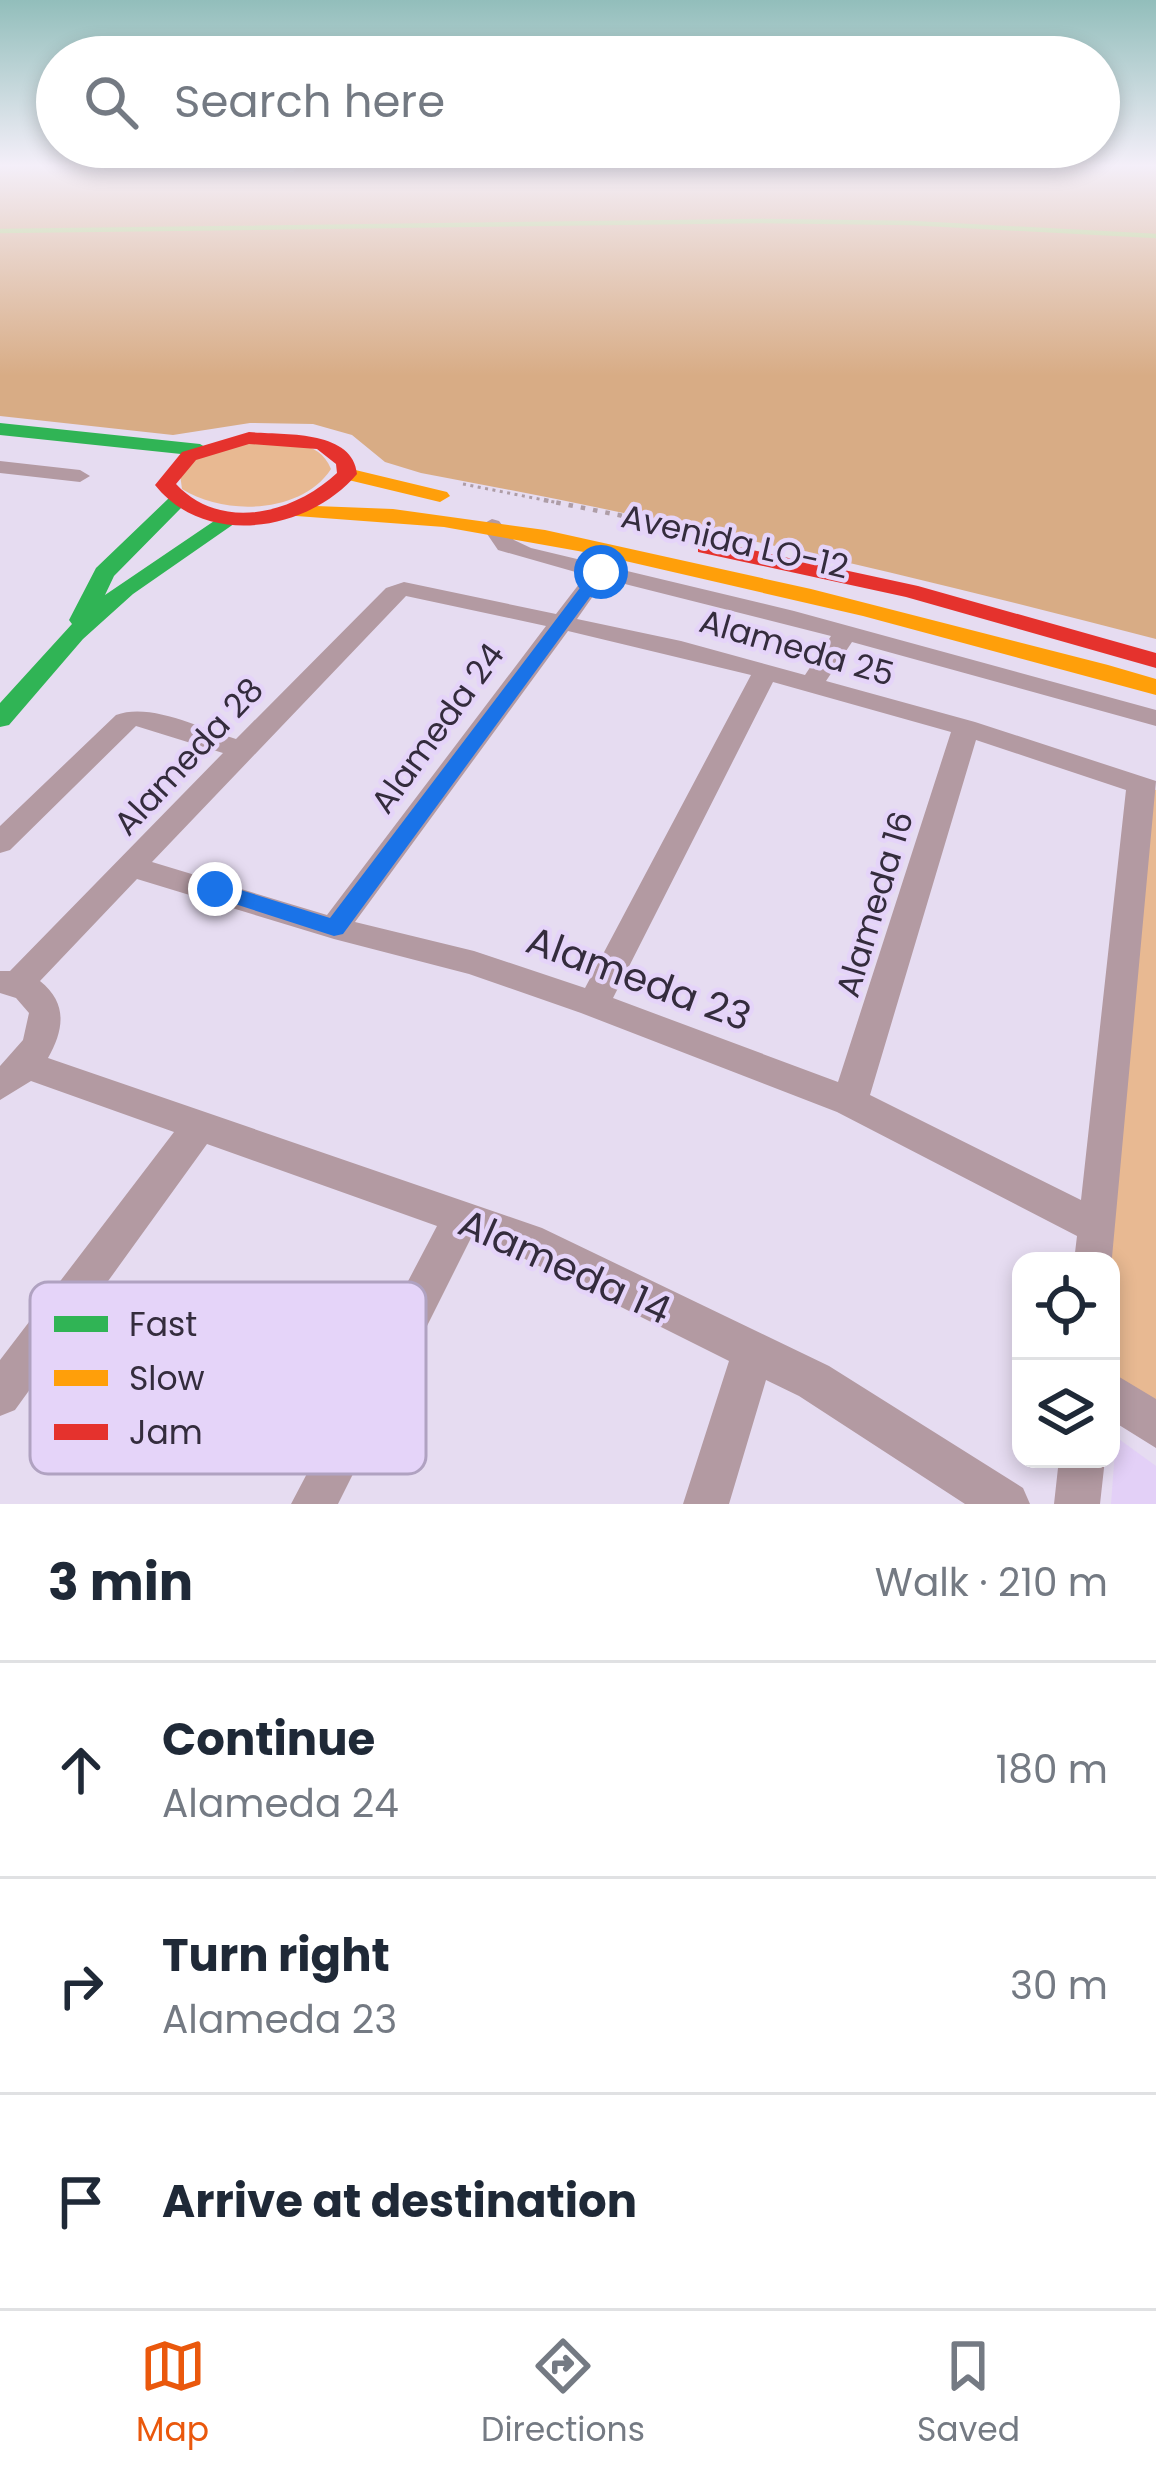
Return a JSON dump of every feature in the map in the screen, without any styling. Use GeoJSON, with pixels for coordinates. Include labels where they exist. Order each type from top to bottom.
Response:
{"type":"FeatureCollection","features":[{"type":"Feature","properties":{"kind":"street"},"geometry":{"type":"LineString","coordinates":[[0,429],[200,450],[249,438],[300,438],[337,452],[346,463],[347,474],[329,495],[290,512]]}},
{"type":"Feature","properties":{"kind":"street"},"geometry":{"type":"LineString","coordinates":[[0,448],[115,461],[230,519],[125,589],[75,634],[0,719]]}},
{"type":"Feature","properties":{"kind":"street"},"geometry":{"type":"LineString","coordinates":[[75,634],[104,573],[200,450]]}},
{"type":"Feature","properties":{"kind":"street"},"geometry":{"type":"LineString","coordinates":[[0,467],[80,476]]}},
{"type":"Feature","properties":{"kind":"street","name":"Avenida LO-12"},"geometry":{"type":"LineString","coordinates":[[347,474],[890,586],[1156,661]]}},
{"type":"Feature","properties":{"kind":"street","name":"Avenida LO-12"},"geometry":{"type":"LineString","coordinates":[[230,519],[290,512],[402,511],[492,525],[803,592],[1156,687]]}},
{"type":"Feature","properties":{"kind":"street"},"geometry":{"type":"LineString","coordinates":[[492,525],[506,545],[524,553],[846,632],[1156,718]]}},
{"type":"Feature","properties":{"kind":"street","name":"Alameda 24"},"geometry":{"type":"LineString","coordinates":[[334,928],[601,572]]}},
{"type":"Feature","properties":{"kind":"street","name":"Alameda 25"},"geometry":{"type":"LineString","coordinates":[[415,589],[765,672],[966,728],[1148,787]]}},
{"type":"Feature","properties":{"kind":"street","name":"Alameda 28"},"geometry":{"type":"LineString","coordinates":[[9,982],[133,867],[394,592],[415,589]]}},
{"type":"Feature","properties":{"kind":"street"},"geometry":{"type":"LineString","coordinates":[[812,685],[846,632]]}},
{"type":"Feature","properties":{"kind":"street"},"geometry":{"type":"LineString","coordinates":[[593,1004],[765,672]]}},
{"type":"Feature","properties":{"kind":"street"},"geometry":{"type":"LineString","coordinates":[[0,843],[125,721],[150,718],[243,750]]}},
{"type":"Feature","properties":{"kind":"street","name":"Alameda 16"},"geometry":{"type":"LineString","coordinates":[[850,1102],[966,728]]}},
{"type":"Feature","properties":{"kind":"street"},"geometry":{"type":"LineString","coordinates":[[1094,1252],[1148,787]]}},
{"type":"Feature","properties":{"kind":"street","name":"Alameda 23"},"geometry":{"type":"LineString","coordinates":[[133,867],[334,928],[474,963],[593,1004],[850,1102],[1095,1226]]}},
{"type":"Feature","properties":{"kind":"street"},"geometry":{"type":"LineString","coordinates":[[9,982],[43,1006],[46,1024],[14,1075]]}},
{"type":"Feature","properties":{"kind":"street","name":"Alameda 14"},"geometry":{"type":"LineString","coordinates":[[14,1075],[201,1124],[528,1240],[814,1382],[1007,1504]]}},
{"type":"Feature","properties":{"kind":"street"},"geometry":{"type":"LineString","coordinates":[[84,1282],[201,1124]]}},
{"type":"Feature","properties":{"kind":"street"},"geometry":{"type":"LineString","coordinates":[[426,1287],[461,1219]]}},
{"type":"Feature","properties":{"kind":"street"},"geometry":{"type":"LineString","coordinates":[[706,1504],[753,1353]]}},
{"type":"Feature","properties":{"kind":"street"},"geometry":{"type":"LineString","coordinates":[[0,1395],[30,1355]]}},
{"type":"Feature","properties":{"kind":"street"},"geometry":{"type":"LineString","coordinates":[[1120,1400],[1156,1426]]}},
{"type":"Feature","properties":{"kind":"street"},"geometry":{"type":"LineString","coordinates":[[1077,1504],[1081,1468]]}},
{"type":"Feature","properties":{"kind":"street"},"geometry":{"type":"LineString","coordinates":[[314,1504],[329,1474]]}},
{"type":"Feature","properties":{"kind":"path"},"geometry":{"type":"LineString","coordinates":[[446,482],[706,533]]}},
{"type":"Feature","properties":{"kind":"shaded area"},"geometry":{"type":"Polygon","coordinates":[[[0,235],[1156,235],[1156,639],[790,549],[421,473],[385,462],[352,435],[313,424],[250,423],[173,435],[0,416],[0,235]]]}},
{"type":"Feature","properties":{"kind":"shaded area"},"geometry":{"type":"Polygon","coordinates":[[[247,441],[307,446],[325,458],[331,469],[301,495],[261,506],[219,504],[182,489],[180,474],[192,459],[247,441]]]}},
{"type":"Feature","properties":{"kind":"shaded area"},"geometry":{"type":"Polygon","coordinates":[[[1140,785],[1156,790],[1156,1426],[1120,1400],[1120,1252],[1095,1252],[1140,785]]]}},
{"type":"Feature","properties":{"kind":"shaded area"},"geometry":{"type":"Polygon","coordinates":[[[1120,1440],[1156,1466],[1156,1504],[1111,1504],[1114,1468],[1120,1468],[1120,1440]]]}},
{"type":"Feature","properties":{"kind":"waterway"},"geometry":{"type":"LineString","coordinates":[[1141,235],[1156,236]]}},
{"type":"Feature","properties":{"kind":"traffic: fast"},"geometry":{"type":"LineString","coordinates":[[0,429],[200,450]]}},
{"type":"Feature","properties":{"kind":"traffic: fast"},"geometry":{"type":"LineString","coordinates":[[81,620],[104,573],[176,502]]}},
{"type":"Feature","properties":{"kind":"traffic: fast"},"geometry":{"type":"LineString","coordinates":[[0,719],[75,634],[125,589],[230,519]]}},
{"type":"Feature","properties":{"kind":"traffic: slow"},"geometry":{"type":"LineString","coordinates":[[347,474],[440,496]]}},
{"type":"Feature","properties":{"kind":"traffic: slow"},"geometry":{"type":"LineString","coordinates":[[290,511],[444,521],[595,547],[869,610],[1156,687]]}},
{"type":"Feature","properties":{"kind":"traffic: jam"},"geometry":{"type":"LineString","coordinates":[[249,438],[322,444],[346,462],[347,474],[308,504],[256,519],[204,514],[182,503],[165,485],[189,456],[249,438]]}},
{"type":"Feature","properties":{"kind":"traffic: jam"},"geometry":{"type":"LineString","coordinates":[[706,547],[910,591],[1156,661]]}},
{"type":"Feature","properties":{"kind":"route"},"geometry":{"type":"LineString","coordinates":[[215,889],[334,928],[601,572]]}}]}
